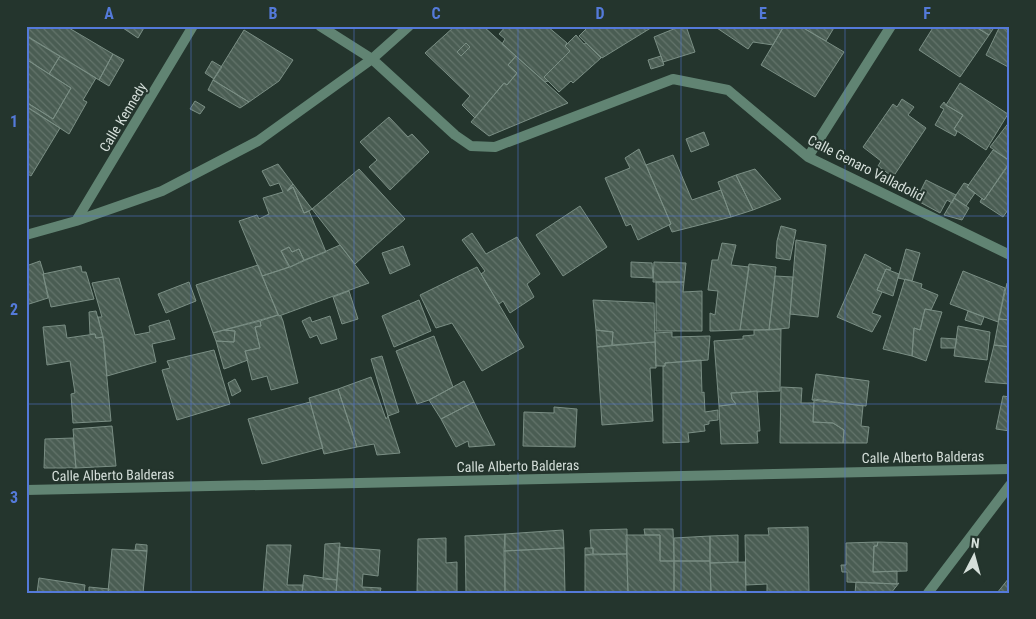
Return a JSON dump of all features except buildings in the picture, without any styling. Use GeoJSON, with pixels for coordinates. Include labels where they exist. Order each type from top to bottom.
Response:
{"type":"FeatureCollection","features":[{"type":"Feature","properties":{"kind":"street","name":"Calle Kennedy"},"geometry":{"type":"LineString","coordinates":[[76,221],[193,26]]}},
{"type":"Feature","properties":{"kind":"street"},"geometry":{"type":"LineString","coordinates":[[320,26],[372,59]]}},
{"type":"Feature","properties":{"kind":"street"},"geometry":{"type":"LineString","coordinates":[[26,235],[76,221],[162,191],[258,141],[372,59],[409,26]]}},
{"type":"Feature","properties":{"kind":"street"},"geometry":{"type":"LineString","coordinates":[[808,157],[891,26]]}},
{"type":"Feature","properties":{"kind":"street","name":"Calle Genaro Valladolid"},"geometry":{"type":"LineString","coordinates":[[372,59],[454,135],[471,146],[494,147],[673,79],[728,90],[808,157],[1010,255]]}},
{"type":"Feature","properties":{"kind":"street","name":"Calle Alberto Balderas"},"geometry":{"type":"LineString","coordinates":[[26,490],[1010,469]]}},
{"type":"Feature","properties":{"kind":"street"},"geometry":{"type":"LineString","coordinates":[[928,593],[1010,485]]}}]}
